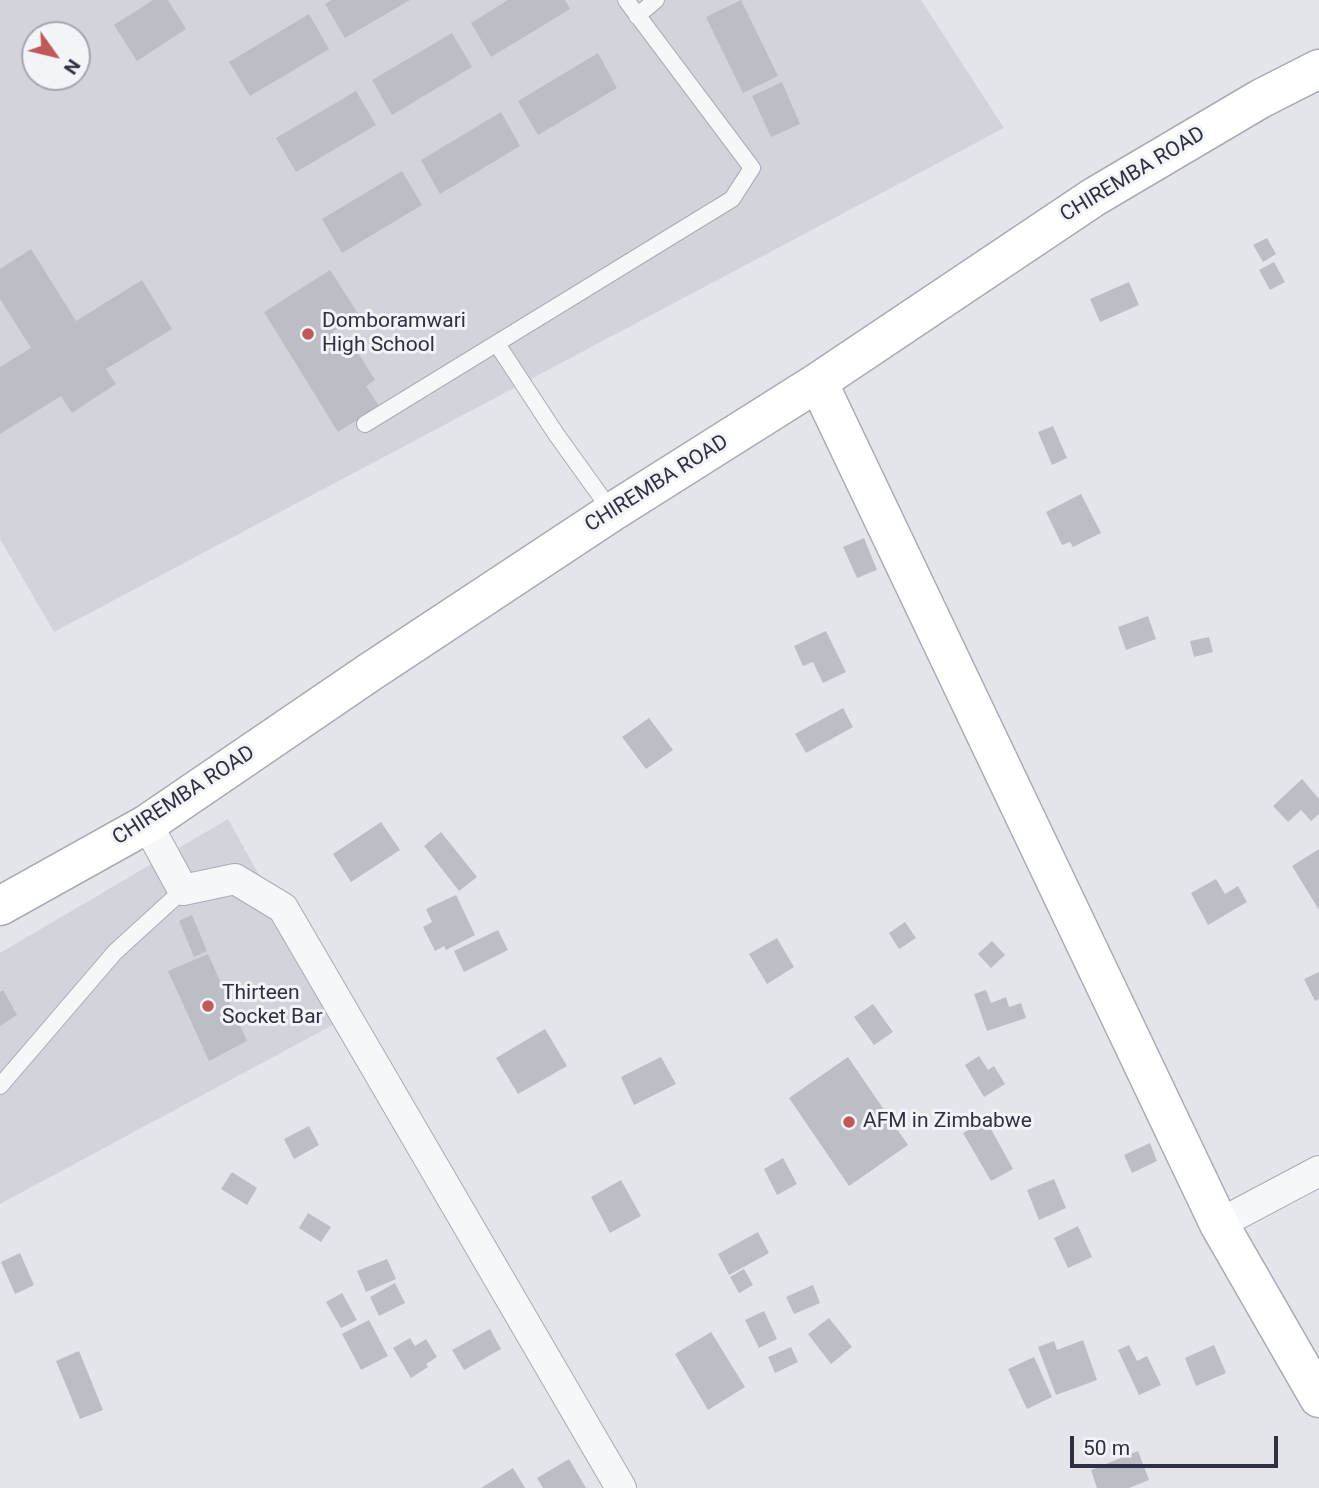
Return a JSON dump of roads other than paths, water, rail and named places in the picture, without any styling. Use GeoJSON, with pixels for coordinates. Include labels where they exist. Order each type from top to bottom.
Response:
{"type":"FeatureCollection","features":[{"type":"Feature","properties":{"kind":"main road","name":"CHIREMBA ROAD"},"geometry":{"type":"LineString","coordinates":[[0,906],[147,824],[381,664],[611,512],[818,382],[1094,197],[1260,99],[1319,69]]}},
{"type":"Feature","properties":{"kind":"main road"},"geometry":{"type":"LineString","coordinates":[[818,382],[1219,1224],[1319,1398]]}},
{"type":"Feature","properties":{"kind":"street"},"geometry":{"type":"LineString","coordinates":[[147,824],[183,890],[235,878],[283,908],[621,1488]]}},
{"type":"Feature","properties":{"kind":"street"},"geometry":{"type":"LineString","coordinates":[[1219,1224],[1319,1171]]}},
{"type":"Feature","properties":{"kind":"lane"},"geometry":{"type":"LineString","coordinates":[[365,424],[732,199],[752,168],[626,0]]}},
{"type":"Feature","properties":{"kind":"lane"},"geometry":{"type":"LineString","coordinates":[[637,16],[656,0]]}},
{"type":"Feature","properties":{"kind":"lane"},"geometry":{"type":"LineString","coordinates":[[496,344],[611,512]]}},
{"type":"Feature","properties":{"kind":"lane"},"geometry":{"type":"LineString","coordinates":[[0,1086],[115,952],[183,890]]}},
{"type":"Feature","properties":{"kind":"place","name":"Domboramwari High School"},"geometry":{"type":"Point","coordinates":[308,334]}},
{"type":"Feature","properties":{"kind":"place","name":"Thirteen Socket Bar"},"geometry":{"type":"Point","coordinates":[208,1006]}},
{"type":"Feature","properties":{"kind":"place","name":"AFM in Zimbabwe"},"geometry":{"type":"Point","coordinates":[849,1122]}}]}
